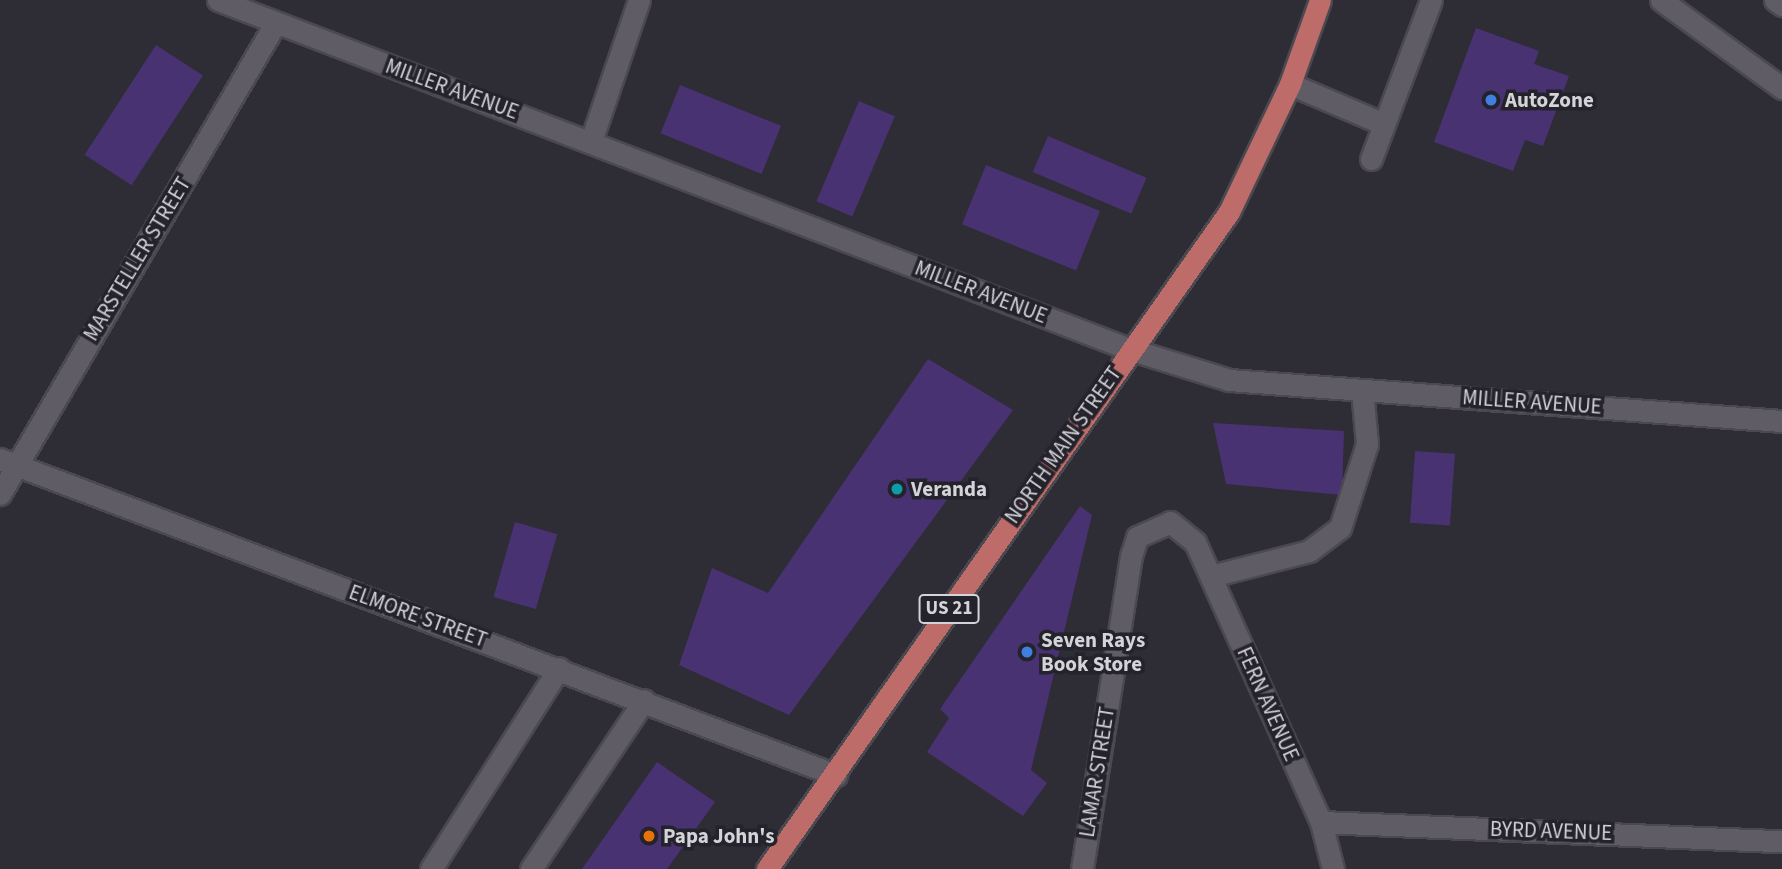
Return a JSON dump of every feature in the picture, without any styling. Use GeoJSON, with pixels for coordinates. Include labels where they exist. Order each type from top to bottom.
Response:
{"type":"FeatureCollection","features":[{"type":"Feature","properties":{"kind":"main road","name":"NORTH MAIN STREET"},"geometry":{"type":"LineString","coordinates":[[767,869],[836,775],[1129,349],[1229,212],[1290,84],[1320,0]]}},
{"type":"Feature","properties":{"kind":"street","name":"MILLER AVENUE"},"geometry":{"type":"LineString","coordinates":[[218,0],[1129,349],[1229,380],[1782,421]]}},
{"type":"Feature","properties":{"kind":"street"},"geometry":{"type":"LineString","coordinates":[[591,141],[639,0]]}},
{"type":"Feature","properties":{"kind":"street"},"geometry":{"type":"LineString","coordinates":[[1371,159],[1430,0]]}},
{"type":"Feature","properties":{"kind":"street"},"geometry":{"type":"LineString","coordinates":[[1661,0],[1782,88]]}},
{"type":"Feature","properties":{"kind":"street"},"geometry":{"type":"LineString","coordinates":[[1775,0],[1782,5]]}},
{"type":"Feature","properties":{"kind":"street","name":"MARSTELLER STREET"},"geometry":{"type":"LineString","coordinates":[[0,494],[7,463],[275,24]]}},
{"type":"Feature","properties":{"kind":"street"},"geometry":{"type":"LineString","coordinates":[[1290,84],[1384,124]]}},
{"type":"Feature","properties":{"kind":"street"},"geometry":{"type":"LineString","coordinates":[[1211,576],[1309,551],[1340,528],[1367,443],[1362,390]]}},
{"type":"Feature","properties":{"kind":"street","name":"ELMORE STREET"},"geometry":{"type":"LineString","coordinates":[[7,463],[559,668],[836,775]]}},
{"type":"Feature","properties":{"kind":"street","name":"LAMAR STREET"},"geometry":{"type":"LineString","coordinates":[[1082,869],[1137,537],[1170,522],[1195,542]]}},
{"type":"Feature","properties":{"kind":"street","name":"FERN AVENUE"},"geometry":{"type":"LineString","coordinates":[[1195,542],[1321,822],[1333,869]]}},
{"type":"Feature","properties":{"kind":"street"},"geometry":{"type":"LineString","coordinates":[[430,869],[559,668]]}},
{"type":"Feature","properties":{"kind":"street"},"geometry":{"type":"LineString","coordinates":[[531,869],[644,700]]}},
{"type":"Feature","properties":{"kind":"street","name":"BYRD AVENUE"},"geometry":{"type":"LineString","coordinates":[[1321,822],[1782,841]]}},
{"type":"Feature","properties":{"kind":"building"},"geometry":{"type":"Polygon","coordinates":[[[1476,28],[1539,51],[1534,64],[1569,76],[1543,146],[1525,140],[1513,171],[1434,142],[1476,28]]]}},
{"type":"Feature","properties":{"kind":"building"},"geometry":{"type":"Polygon","coordinates":[[[156,45],[203,75],[132,185],[85,155],[156,45]]]}},
{"type":"Feature","properties":{"kind":"building"},"geometry":{"type":"Polygon","coordinates":[[[680,85],[781,126],[762,174],[661,133],[680,85]]]}},
{"type":"Feature","properties":{"kind":"building"},"geometry":{"type":"Polygon","coordinates":[[[859,101],[895,116],[852,217],[816,201],[859,101]]]}},
{"type":"Feature","properties":{"kind":"building"},"geometry":{"type":"Polygon","coordinates":[[[1048,136],[1146,178],[1131,214],[1033,172],[1048,136]]]}},
{"type":"Feature","properties":{"kind":"building"},"geometry":{"type":"Polygon","coordinates":[[[986,165],[1100,211],[1076,270],[962,224],[986,165]]]}},
{"type":"Feature","properties":{"kind":"building","name":"Veranda"},"geometry":{"type":"Polygon","coordinates":[[[928,359],[1013,410],[789,715],[679,665],[712,568],[768,593],[928,359]]]}},
{"type":"Feature","properties":{"kind":"building"},"geometry":{"type":"Polygon","coordinates":[[[1213,423],[1344,431],[1342,495],[1226,484],[1213,423]]]}},
{"type":"Feature","properties":{"kind":"building"},"geometry":{"type":"Polygon","coordinates":[[[1415,451],[1455,454],[1450,526],[1410,523],[1415,451]]]}},
{"type":"Feature","properties":{"kind":"building"},"geometry":{"type":"Polygon","coordinates":[[[1080,506],[1092,515],[1031,770],[1047,783],[1023,816],[927,752],[949,718],[940,709],[1080,506]]]}},
{"type":"Feature","properties":{"kind":"building"},"geometry":{"type":"Polygon","coordinates":[[[515,522],[557,534],[536,609],[494,597],[515,522]]]}},
{"type":"Feature","properties":{"kind":"building"},"geometry":{"type":"Polygon","coordinates":[[[657,762],[715,802],[667,869],[582,869],[657,762]]]}},
{"type":"Feature","properties":{"kind":"place","name":"AutoZone"},"geometry":{"type":"Point","coordinates":[1491,100]}},
{"type":"Feature","properties":{"kind":"place","name":"Veranda"},"geometry":{"type":"Point","coordinates":[897,489]}},
{"type":"Feature","properties":{"kind":"place","name":"Seven Rays Book Store"},"geometry":{"type":"Point","coordinates":[1027,652]}},
{"type":"Feature","properties":{"kind":"place","name":"Papa John's"},"geometry":{"type":"Point","coordinates":[649,836]}}]}
